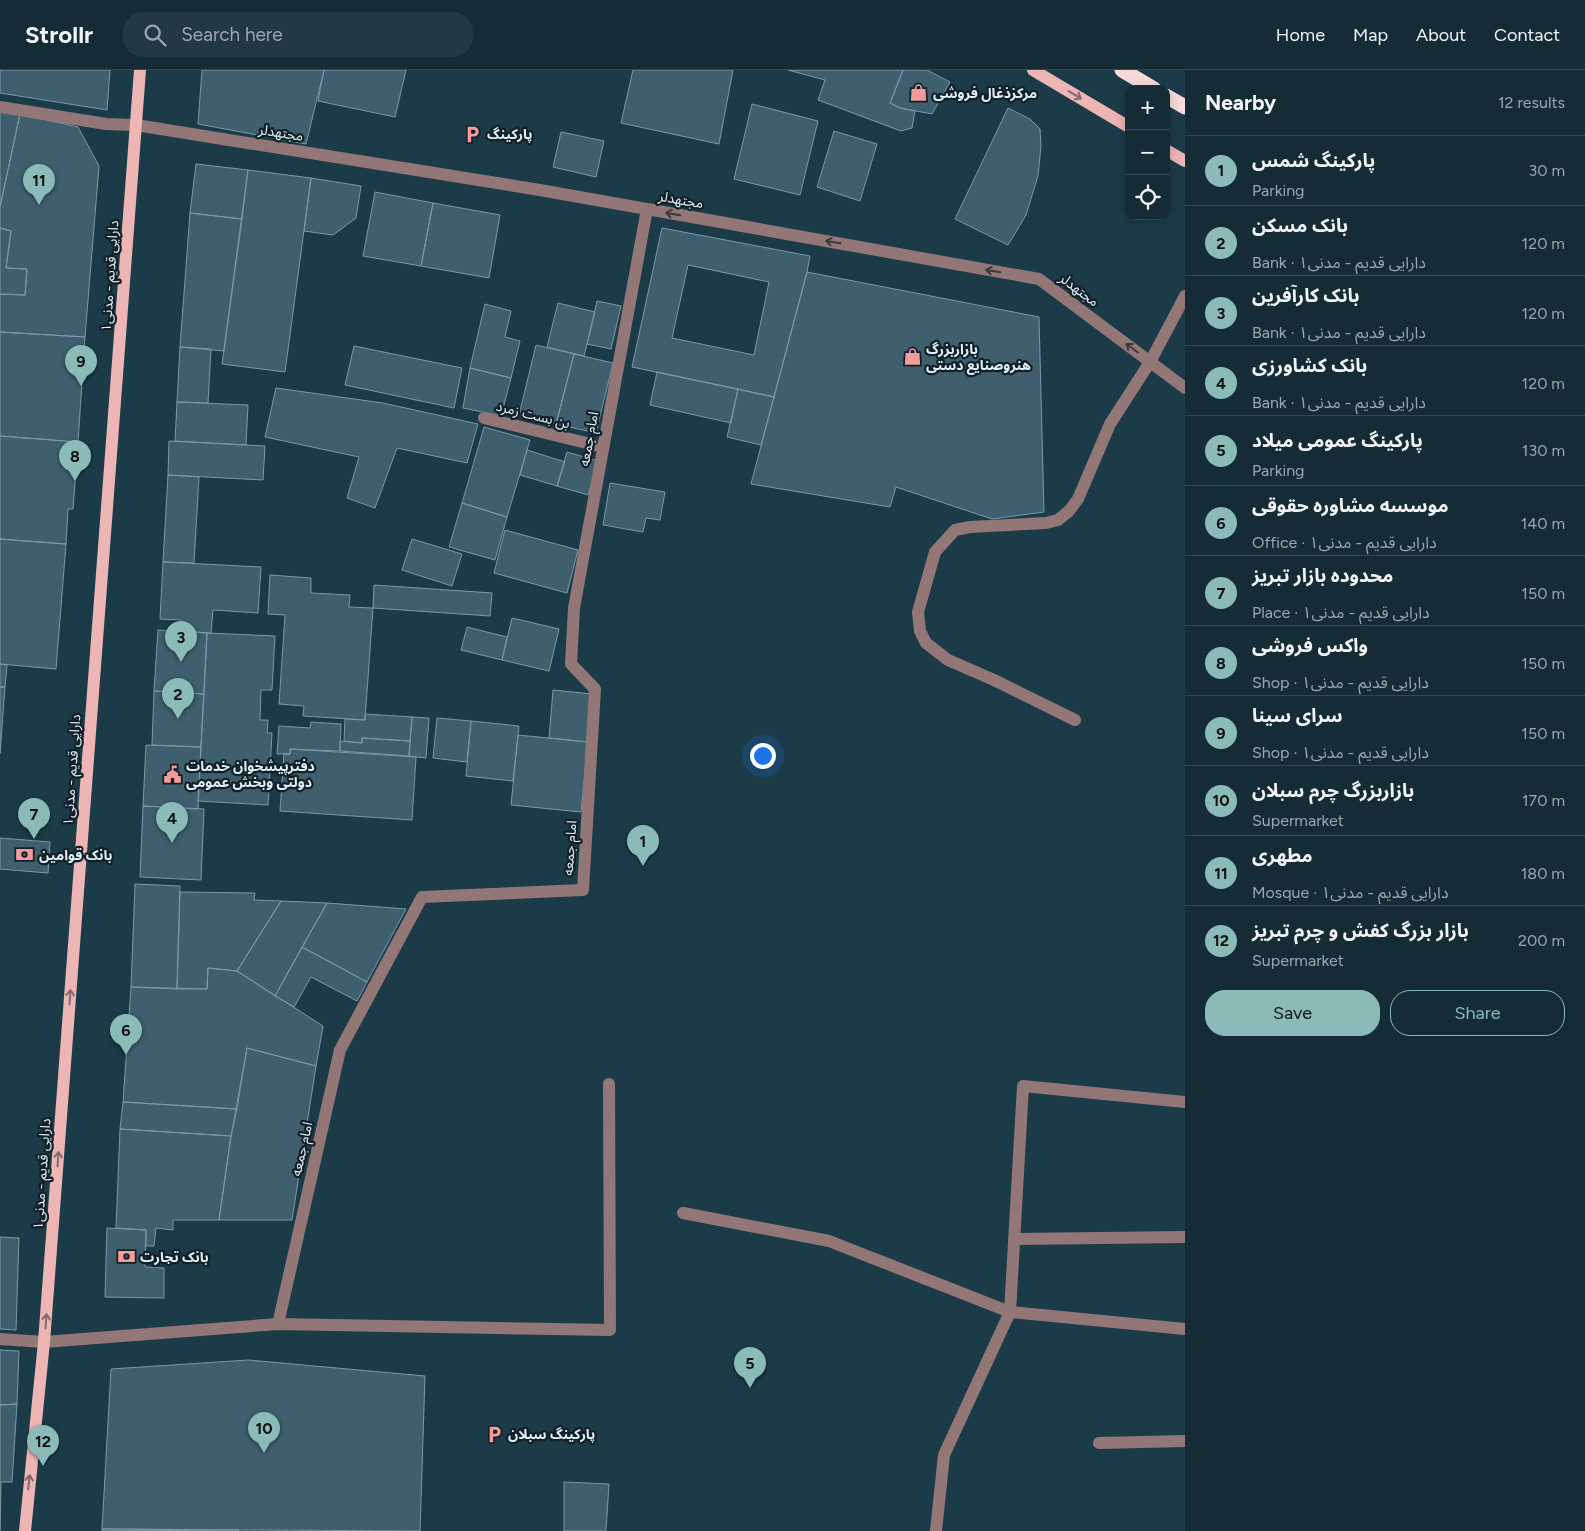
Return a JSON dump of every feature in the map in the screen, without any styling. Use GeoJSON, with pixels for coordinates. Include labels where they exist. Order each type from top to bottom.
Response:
{"type":"FeatureCollection","features":[{"type":"Feature","properties":{"kind":"highway"},"geometry":{"type":"LineString","coordinates":[[1122,70],[1147,85]]}},
{"type":"Feature","properties":{"kind":"highway"},"geometry":{"type":"LineString","coordinates":[[1170,98],[1185,107]]}},
{"type":"Feature","properties":{"kind":"main road","name":"دارایی قدیم - مدنی۱"},"geometry":{"type":"LineString","coordinates":[[25,1531],[44,1342],[140,70]]}},
{"type":"Feature","properties":{"kind":"main road"},"geometry":{"type":"LineString","coordinates":[[1033,70],[1125,125]]}},
{"type":"Feature","properties":{"kind":"main road"},"geometry":{"type":"LineString","coordinates":[[1170,152],[1185,161]]}},
{"type":"Feature","properties":{"kind":"street","name":"مجتهدلر"},"geometry":{"type":"LineString","coordinates":[[0,107],[106,124],[136,125],[540,190],[1039,279],[1185,388]]}},
{"type":"Feature","properties":{"kind":"street","name":"امام جمعه"},"geometry":{"type":"LineString","coordinates":[[278,1324],[340,1050],[422,897],[583,890],[596,689],[571,664],[574,608],[647,210]]}},
{"type":"Feature","properties":{"kind":"street"},"geometry":{"type":"LineString","coordinates":[[1075,720],[994,680],[948,660],[926,643],[920,632],[918,612],[935,552],[954,530],[970,526],[1046,523],[1058,520],[1069,511],[1088,480],[1110,424],[1150,362],[1185,296]]}},
{"type":"Feature","properties":{"kind":"street","name":"بن بست زمرد"},"geometry":{"type":"LineString","coordinates":[[484,418],[603,447]]}},
{"type":"Feature","properties":{"kind":"street"},"geometry":{"type":"LineString","coordinates":[[0,1339],[44,1342],[278,1324],[610,1330],[609,1084]]}},
{"type":"Feature","properties":{"kind":"street"},"geometry":{"type":"LineString","coordinates":[[936,1531],[944,1455],[1010,1312],[1024,1086],[1185,1102]]}},
{"type":"Feature","properties":{"kind":"street"},"geometry":{"type":"LineString","coordinates":[[683,1213],[829,1241],[1010,1312],[1185,1329]]}},
{"type":"Feature","properties":{"kind":"street"},"geometry":{"type":"LineString","coordinates":[[1014,1239],[1185,1237]]}},
{"type":"Feature","properties":{"kind":"street"},"geometry":{"type":"LineString","coordinates":[[1098,1443],[1185,1441]]}},
{"type":"Feature","properties":{"kind":"building"},"geometry":{"type":"Polygon","coordinates":[[[0,70],[110,70],[107,110],[0,93],[0,70]]]}},
{"type":"Feature","properties":{"kind":"building"},"geometry":{"type":"Polygon","coordinates":[[[202,70],[324,70],[306,144],[198,124],[202,70]]]}},
{"type":"Feature","properties":{"kind":"building"},"geometry":{"type":"Polygon","coordinates":[[[324,70],[406,70],[395,117],[318,101],[324,70]]]}},
{"type":"Feature","properties":{"kind":"building"},"geometry":{"type":"Polygon","coordinates":[[[633,70],[733,70],[719,144],[621,123],[633,70]]]}},
{"type":"Feature","properties":{"kind":"building"},"geometry":{"type":"Polygon","coordinates":[[[788,70],[903,70],[890,103],[900,108],[915,111],[912,128],[901,131],[818,100],[825,80],[788,70]]]}},
{"type":"Feature","properties":{"kind":"building","name":"مرکزذغال فروشی"},"geometry":{"type":"Polygon","coordinates":[[[903,70],[927,70],[950,82],[932,114],[900,108],[890,103],[903,70]]]}},
{"type":"Feature","properties":{"kind":"building"},"geometry":{"type":"Polygon","coordinates":[[[752,104],[818,121],[800,195],[734,179],[752,104]]]}},
{"type":"Feature","properties":{"kind":"building"},"geometry":{"type":"Polygon","coordinates":[[[1008,108],[1030,119],[1040,129],[1041,146],[1038,176],[1026,215],[1008,245],[955,219],[1008,108]]]}},
{"type":"Feature","properties":{"kind":"building"},"geometry":{"type":"Polygon","coordinates":[[[0,112],[20,114],[0,207],[0,112]]]}},
{"type":"Feature","properties":{"kind":"building"},"geometry":{"type":"Polygon","coordinates":[[[20,114],[78,127],[99,166],[85,337],[0,332],[0,294],[25,295],[27,269],[6,268],[11,231],[0,228],[0,207],[20,114]]]}},
{"type":"Feature","properties":{"kind":"building"},"geometry":{"type":"Polygon","coordinates":[[[834,131],[877,144],[860,201],[817,187],[834,131]]]}},
{"type":"Feature","properties":{"kind":"building"},"geometry":{"type":"Polygon","coordinates":[[[561,132],[604,141],[596,177],[553,167],[561,132]]]}},
{"type":"Feature","properties":{"kind":"building"},"geometry":{"type":"Polygon","coordinates":[[[196,164],[248,170],[242,219],[190,213],[196,164]]]}},
{"type":"Feature","properties":{"kind":"building"},"geometry":{"type":"Polygon","coordinates":[[[248,170],[311,178],[285,372],[222,364],[248,170]]]}},
{"type":"Feature","properties":{"kind":"building"},"geometry":{"type":"Polygon","coordinates":[[[311,178],[361,186],[356,218],[333,235],[304,231],[311,178]]]}},
{"type":"Feature","properties":{"kind":"building"},"geometry":{"type":"Polygon","coordinates":[[[375,192],[433,203],[421,266],[363,256],[375,192]]]}},
{"type":"Feature","properties":{"kind":"building"},"geometry":{"type":"Polygon","coordinates":[[[433,203],[500,215],[489,278],[421,266],[433,203]]]}},
{"type":"Feature","properties":{"kind":"building"},"geometry":{"type":"Polygon","coordinates":[[[190,213],[242,219],[224,351],[180,347],[190,213]]]}},
{"type":"Feature","properties":{"kind":"building"},"geometry":{"type":"Polygon","coordinates":[[[0,228],[11,231],[6,268],[27,269],[25,295],[0,294],[0,228]]]}},
{"type":"Feature","properties":{"kind":"building"},"geometry":{"type":"Polygon","coordinates":[[[662,228],[810,256],[774,397],[632,367],[662,228]],[[688,265],[672,338],[754,355],[769,282],[688,265]]]}},
{"type":"Feature","properties":{"kind":"building","name":"بازاربزرگ هنروصنایع دستی"},"geometry":{"type":"Polygon","coordinates":[[[807,272],[1039,317],[1044,512],[992,519],[896,487],[890,507],[751,484],[807,272]]]}},
{"type":"Feature","properties":{"kind":"building"},"geometry":{"type":"Polygon","coordinates":[[[597,301],[621,306],[611,349],[587,344],[597,301]]]}},
{"type":"Feature","properties":{"kind":"building"},"geometry":{"type":"Polygon","coordinates":[[[558,303],[595,312],[584,356],[547,347],[558,303]]]}},
{"type":"Feature","properties":{"kind":"building"},"geometry":{"type":"Polygon","coordinates":[[[485,304],[511,311],[505,337],[520,341],[511,378],[470,368],[485,304]]]}},
{"type":"Feature","properties":{"kind":"building"},"geometry":{"type":"Polygon","coordinates":[[[0,332],[85,337],[78,442],[0,436],[0,332]]]}},
{"type":"Feature","properties":{"kind":"building"},"geometry":{"type":"Polygon","coordinates":[[[536,345],[574,354],[556,424],[519,415],[536,345]]]}},
{"type":"Feature","properties":{"kind":"building"},"geometry":{"type":"Polygon","coordinates":[[[354,346],[462,368],[454,408],[345,385],[354,346]]]}},
{"type":"Feature","properties":{"kind":"building"},"geometry":{"type":"Polygon","coordinates":[[[180,347],[211,349],[208,403],[177,402],[180,347]]]}},
{"type":"Feature","properties":{"kind":"building"},"geometry":{"type":"Polygon","coordinates":[[[574,354],[613,363],[596,433],[556,424],[574,354]]]}},
{"type":"Feature","properties":{"kind":"building"},"geometry":{"type":"Polygon","coordinates":[[[470,368],[511,378],[501,416],[463,408],[470,368]]]}},
{"type":"Feature","properties":{"kind":"building"},"geometry":{"type":"Polygon","coordinates":[[[657,372],[738,389],[731,423],[650,405],[657,372]]]}},
{"type":"Feature","properties":{"kind":"building"},"geometry":{"type":"Polygon","coordinates":[[[276,388],[383,403],[478,424],[467,463],[397,448],[375,508],[347,498],[359,457],[265,437],[276,388]]]}},
{"type":"Feature","properties":{"kind":"building"},"geometry":{"type":"Polygon","coordinates":[[[738,389],[774,397],[761,445],[727,437],[738,389]]]}},
{"type":"Feature","properties":{"kind":"building"},"geometry":{"type":"Polygon","coordinates":[[[177,402],[248,405],[246,445],[175,441],[177,402]]]}},
{"type":"Feature","properties":{"kind":"building"},"geometry":{"type":"Polygon","coordinates":[[[484,427],[530,440],[507,517],[462,503],[484,427]]]}},
{"type":"Feature","properties":{"kind":"building"},"geometry":{"type":"Polygon","coordinates":[[[0,436],[78,442],[73,509],[68,509],[66,544],[0,539],[0,436]]]}},
{"type":"Feature","properties":{"kind":"building"},"geometry":{"type":"Polygon","coordinates":[[[169,441],[265,446],[263,480],[168,475],[169,441]]]}},
{"type":"Feature","properties":{"kind":"building"},"geometry":{"type":"Polygon","coordinates":[[[527,450],[565,462],[557,486],[520,475],[527,450]]]}},
{"type":"Feature","properties":{"kind":"building"},"geometry":{"type":"Polygon","coordinates":[[[567,452],[598,461],[588,495],[557,486],[567,452]]]}},
{"type":"Feature","properties":{"kind":"building"},"geometry":{"type":"Polygon","coordinates":[[[168,475],[199,477],[194,563],[163,562],[168,475]]]}},
{"type":"Feature","properties":{"kind":"building"},"geometry":{"type":"Polygon","coordinates":[[[610,483],[665,492],[660,520],[646,518],[643,532],[603,525],[610,483]]]}},
{"type":"Feature","properties":{"kind":"building"},"geometry":{"type":"Polygon","coordinates":[[[462,503],[507,517],[495,560],[449,547],[462,503]]]}},
{"type":"Feature","properties":{"kind":"building"},"geometry":{"type":"Polygon","coordinates":[[[505,530],[578,550],[567,593],[494,573],[505,530]]]}},
{"type":"Feature","properties":{"kind":"building"},"geometry":{"type":"Polygon","coordinates":[[[0,539],[66,544],[56,669],[0,664],[0,539]]]}},
{"type":"Feature","properties":{"kind":"building"},"geometry":{"type":"Polygon","coordinates":[[[412,539],[462,554],[452,586],[402,570],[412,539]]]}},
{"type":"Feature","properties":{"kind":"building"},"geometry":{"type":"Polygon","coordinates":[[[163,562],[261,567],[258,613],[213,610],[211,633],[182,631],[182,620],[160,619],[163,562]]]}},
{"type":"Feature","properties":{"kind":"building"},"geometry":{"type":"Polygon","coordinates":[[[270,575],[311,578],[311,593],[350,595],[349,607],[373,608],[365,720],[303,716],[304,706],[279,704],[285,615],[268,614],[270,575]]]}},
{"type":"Feature","properties":{"kind":"building"},"geometry":{"type":"Polygon","coordinates":[[[374,585],[492,593],[490,616],[373,608],[374,585]]]}},
{"type":"Feature","properties":{"kind":"building"},"geometry":{"type":"Polygon","coordinates":[[[512,618],[559,629],[549,671],[502,660],[512,618]]]}},
{"type":"Feature","properties":{"kind":"building"},"geometry":{"type":"Polygon","coordinates":[[[467,627],[507,637],[502,660],[461,650],[467,627]]]}},
{"type":"Feature","properties":{"kind":"building"},"geometry":{"type":"Polygon","coordinates":[[[158,630],[207,633],[204,694],[154,691],[158,630]]]}},
{"type":"Feature","properties":{"kind":"building"},"geometry":{"type":"Polygon","coordinates":[[[207,633],[275,636],[272,690],[261,690],[260,720],[268,720],[267,733],[272,733],[268,805],[198,801],[207,633]]]}},
{"type":"Feature","properties":{"kind":"building"},"geometry":{"type":"Polygon","coordinates":[[[0,664],[7,665],[5,687],[0,687],[0,664]]]}},
{"type":"Feature","properties":{"kind":"building"},"geometry":{"type":"Polygon","coordinates":[[[0,687],[5,687],[0,754],[0,687]]]}},
{"type":"Feature","properties":{"kind":"building"},"geometry":{"type":"Polygon","coordinates":[[[553,690],[592,694],[588,742],[549,738],[553,690]]]}},
{"type":"Feature","properties":{"kind":"building"},"geometry":{"type":"Polygon","coordinates":[[[154,691],[204,694],[201,747],[152,745],[154,691]]]}},
{"type":"Feature","properties":{"kind":"building"},"geometry":{"type":"Polygon","coordinates":[[[365,714],[412,717],[410,741],[362,738],[362,743],[344,741],[345,719],[365,720],[365,714]]]}},
{"type":"Feature","properties":{"kind":"building"},"geometry":{"type":"Polygon","coordinates":[[[412,717],[429,718],[426,758],[409,756],[412,717]]]}},
{"type":"Feature","properties":{"kind":"building"},"geometry":{"type":"Polygon","coordinates":[[[437,718],[471,721],[467,762],[433,758],[437,718]]]}},
{"type":"Feature","properties":{"kind":"building"},"geometry":{"type":"Polygon","coordinates":[[[471,721],[519,726],[513,781],[466,776],[471,721]]]}},
{"type":"Feature","properties":{"kind":"building"},"geometry":{"type":"Polygon","coordinates":[[[311,722],[341,724],[340,751],[290,749],[290,754],[277,754],[279,726],[310,728],[311,722]]]}},
{"type":"Feature","properties":{"kind":"building"},"geometry":{"type":"Polygon","coordinates":[[[518,735],[588,742],[581,812],[511,805],[518,735]]]}},
{"type":"Feature","properties":{"kind":"building"},"geometry":{"type":"Polygon","coordinates":[[[362,738],[410,741],[409,756],[340,751],[340,741],[362,743],[362,738]]]}},
{"type":"Feature","properties":{"kind":"building","name":"دفترپیشخوان خدمات دولتی وبخش عمومی"},"geometry":{"type":"Polygon","coordinates":[[[146,745],[201,747],[198,809],[143,806],[146,745]]]}},
{"type":"Feature","properties":{"kind":"building"},"geometry":{"type":"Polygon","coordinates":[[[290,749],[416,757],[412,820],[280,811],[284,754],[290,754],[290,749]]]}},
{"type":"Feature","properties":{"kind":"building"},"geometry":{"type":"Polygon","coordinates":[[[143,806],[204,809],[201,880],[140,877],[143,806]]]}},
{"type":"Feature","properties":{"kind":"building","name":"بانک قوامین"},"geometry":{"type":"Polygon","coordinates":[[[0,838],[50,842],[48,873],[0,869],[0,838]]]}},
{"type":"Feature","properties":{"kind":"building"},"geometry":{"type":"Polygon","coordinates":[[[135,884],[180,886],[177,989],[131,987],[135,884]]]}},
{"type":"Feature","properties":{"kind":"building"},"geometry":{"type":"Polygon","coordinates":[[[180,892],[255,893],[254,900],[281,901],[237,971],[208,968],[207,989],[177,989],[180,892]]]}},
{"type":"Feature","properties":{"kind":"building"},"geometry":{"type":"Polygon","coordinates":[[[281,901],[327,903],[275,996],[237,971],[281,901]]]}},
{"type":"Feature","properties":{"kind":"building"},"geometry":{"type":"Polygon","coordinates":[[[327,903],[406,909],[367,982],[302,947],[327,903]]]}},
{"type":"Feature","properties":{"kind":"building"},"geometry":{"type":"Polygon","coordinates":[[[302,947],[367,982],[357,1001],[311,977],[294,1007],[275,996],[302,947]]]}},
{"type":"Feature","properties":{"kind":"building"},"geometry":{"type":"Polygon","coordinates":[[[208,968],[237,971],[323,1026],[316,1066],[247,1048],[237,1109],[123,1102],[131,987],[207,989],[208,968]]]}},
{"type":"Feature","properties":{"kind":"building"},"geometry":{"type":"Polygon","coordinates":[[[247,1048],[316,1066],[292,1220],[219,1220],[231,1136],[247,1048]]]}},
{"type":"Feature","properties":{"kind":"building"},"geometry":{"type":"Polygon","coordinates":[[[123,1102],[237,1109],[231,1136],[120,1129],[123,1102]]]}},
{"type":"Feature","properties":{"kind":"building"},"geometry":{"type":"Polygon","coordinates":[[[120,1129],[231,1136],[219,1220],[173,1220],[173,1230],[156,1228],[154,1246],[146,1246],[146,1230],[116,1228],[120,1129]]]}},
{"type":"Feature","properties":{"kind":"building","name":"بانک تجارت"},"geometry":{"type":"Polygon","coordinates":[[[107,1228],[146,1230],[145,1267],[164,1268],[164,1298],[105,1297],[107,1228]]]}},
{"type":"Feature","properties":{"kind":"building"},"geometry":{"type":"Polygon","coordinates":[[[0,1237],[19,1238],[16,1330],[0,1329],[0,1237]]]}},
{"type":"Feature","properties":{"kind":"building"},"geometry":{"type":"Polygon","coordinates":[[[0,1350],[19,1351],[17,1404],[0,1405],[0,1350]]]}},
{"type":"Feature","properties":{"kind":"building"},"geometry":{"type":"Polygon","coordinates":[[[248,1360],[425,1376],[420,1531],[102,1529],[111,1369],[248,1360]]]}},
{"type":"Feature","properties":{"kind":"building"},"geometry":{"type":"Polygon","coordinates":[[[17,1404],[12,1482],[1,1482],[0,1531],[0,1405],[17,1404]]]}},
{"type":"Feature","properties":{"kind":"building"},"geometry":{"type":"Polygon","coordinates":[[[564,1482],[609,1484],[606,1531],[564,1531],[564,1482]]]}},
{"type":"Feature","properties":{"kind":"building"},"geometry":{"type":"Polygon","coordinates":[[[102,1529],[239,1530],[102,1531],[102,1529]]]}},
{"type":"Feature","properties":{"kind":"place","name":"مرکزذغال فروشی"},"geometry":{"type":"Point","coordinates":[919,93]}},
{"type":"Feature","properties":{"kind":"place","name":"پارکینگ"},"geometry":{"type":"Point","coordinates":[473,134]}},
{"type":"Feature","properties":{"kind":"place","name":"مطهری"},"geometry":{"type":"Point","coordinates":[39,205]}},
{"type":"Feature","properties":{"kind":"place","name":"بازاربزرگ هنروصنایع دستی"},"geometry":{"type":"Point","coordinates":[912,357]}},
{"type":"Feature","properties":{"kind":"place","name":"سرای سینا"},"geometry":{"type":"Point","coordinates":[81,386]}},
{"type":"Feature","properties":{"kind":"place","name":"واکس فروشی"},"geometry":{"type":"Point","coordinates":[75,481]}},
{"type":"Feature","properties":{"kind":"place","name":"بانک کارآفرین"},"geometry":{"type":"Point","coordinates":[181,662]}},
{"type":"Feature","properties":{"kind":"place","name":"بانک مسکن"},"geometry":{"type":"Point","coordinates":[178,719]}},
{"type":"Feature","properties":{"kind":"place","name":"دفترپیشخوان خدمات دولتی وبخش عمومی"},"geometry":{"type":"Point","coordinates":[172,774]}},
{"type":"Feature","properties":{"kind":"place","name":"محدوده بازار تبریز"},"geometry":{"type":"Point","coordinates":[34,839]}},
{"type":"Feature","properties":{"kind":"place","name":"بانک کشاورزی"},"geometry":{"type":"Point","coordinates":[172,843]}},
{"type":"Feature","properties":{"kind":"place","name":"بانک قوامین"},"geometry":{"type":"Point","coordinates":[25,855]}},
{"type":"Feature","properties":{"kind":"place","name":"پارکینگ شمس"},"geometry":{"type":"Point","coordinates":[643,866]}},
{"type":"Feature","properties":{"kind":"place","name":"موسسه مشاوره حقوقی"},"geometry":{"type":"Point","coordinates":[126,1055]}},
{"type":"Feature","properties":{"kind":"place","name":"بانک تجارت"},"geometry":{"type":"Point","coordinates":[126,1257]}},
{"type":"Feature","properties":{"kind":"place","name":"پارکینگ عمومی میلاد"},"geometry":{"type":"Point","coordinates":[750,1388]}},
{"type":"Feature","properties":{"kind":"place","name":"پارکینگ سبلان"},"geometry":{"type":"Point","coordinates":[494,1434]}},
{"type":"Feature","properties":{"kind":"place","name":"بازاربزرگ چرم سبلان"},"geometry":{"type":"Point","coordinates":[264,1453]}},
{"type":"Feature","properties":{"kind":"place","name":"بازار بزرگ کفش و چرم تبریز"},"geometry":{"type":"Point","coordinates":[43,1466]}}]}
